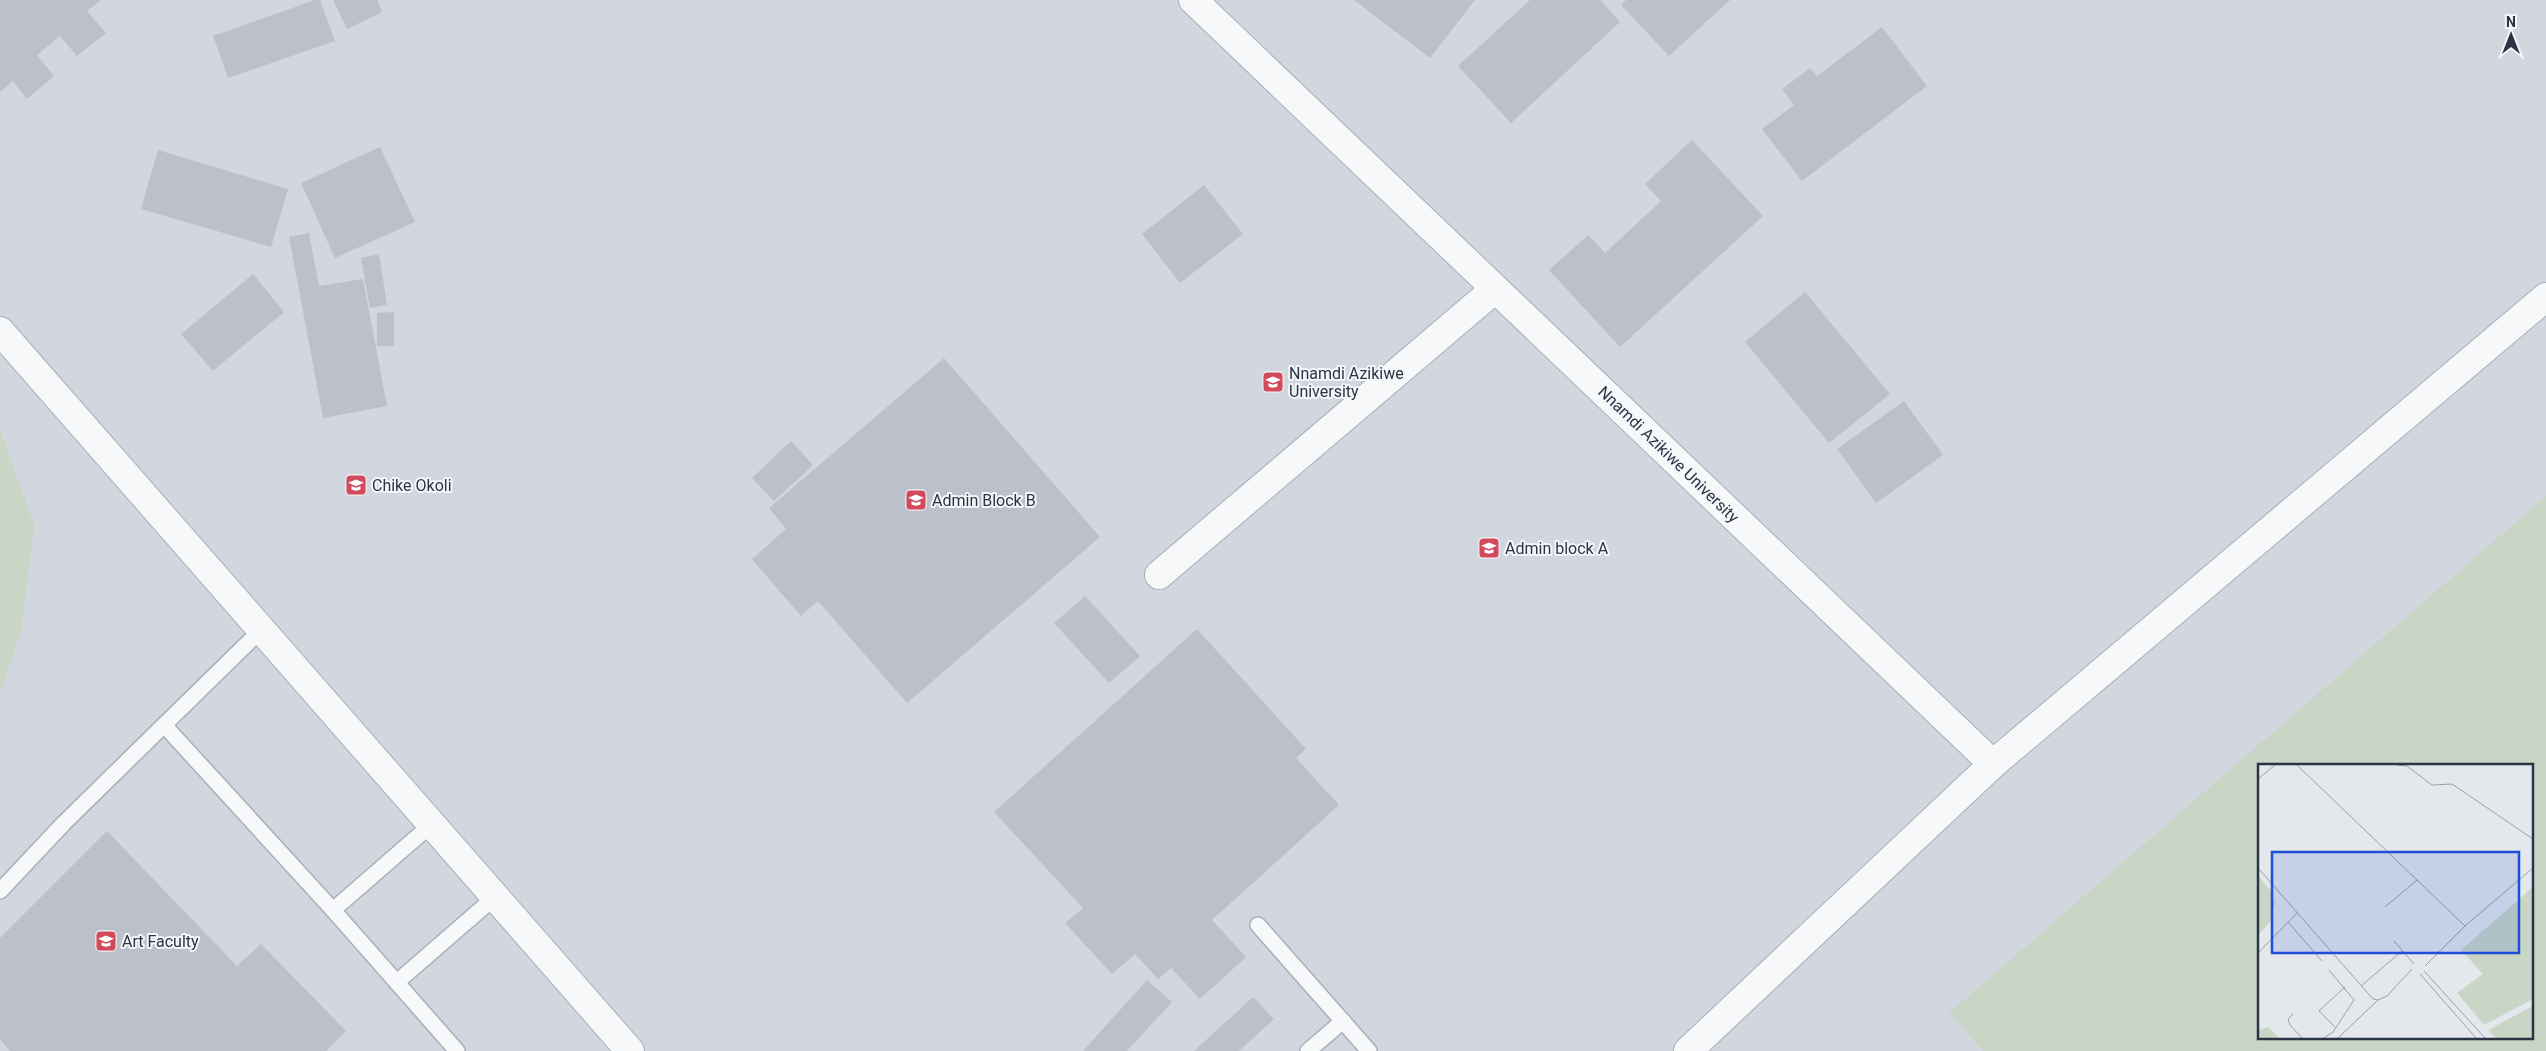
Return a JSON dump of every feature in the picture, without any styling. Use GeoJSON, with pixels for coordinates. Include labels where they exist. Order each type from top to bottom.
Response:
{"type":"FeatureCollection","features":[{"type":"Feature","properties":{"kind":"street","name":"Nnamdi Azikiwe University"},"geometry":{"type":"LineString","coordinates":[[1193,0],[1993,764]]}},
{"type":"Feature","properties":{"kind":"street"},"geometry":{"type":"LineString","coordinates":[[1159,576],[1496,289]]}},
{"type":"Feature","properties":{"kind":"street"},"geometry":{"type":"LineString","coordinates":[[1688,1051],[1993,764],[2546,297]]}},
{"type":"Feature","properties":{"kind":"street"},"geometry":{"type":"LineString","coordinates":[[0,331],[630,1051]]}},
{"type":"Feature","properties":{"kind":"lane"},"geometry":{"type":"LineString","coordinates":[[0,891],[64,822],[262,629]]}},
{"type":"Feature","properties":{"kind":"lane"},"geometry":{"type":"LineString","coordinates":[[164,725],[333,910],[456,1051]]}},
{"type":"Feature","properties":{"kind":"lane"},"geometry":{"type":"LineString","coordinates":[[333,910],[432,824]]}},
{"type":"Feature","properties":{"kind":"lane"},"geometry":{"type":"LineString","coordinates":[[397,982],[495,896]]}},
{"type":"Feature","properties":{"kind":"lane"},"geometry":{"type":"LineString","coordinates":[[1258,925],[1369,1051]]}},
{"type":"Feature","properties":{"kind":"lane"},"geometry":{"type":"LineString","coordinates":[[1308,1051],[1343,1021]]}},
{"type":"Feature","properties":{"kind":"shaded area","name":"Nnamdi Azikiwe University"},"geometry":{"type":"Polygon","coordinates":[[[0,0],[2546,0],[2546,1051],[0,1051],[0,0]]]}},
{"type":"Feature","properties":{"kind":"green space"},"geometry":{"type":"Polygon","coordinates":[[[0,429],[34,525],[21,631],[0,694],[0,429]]]}},
{"type":"Feature","properties":{"kind":"green space"},"geometry":{"type":"Polygon","coordinates":[[[2546,496],[2546,1051],[1983,1051],[1949,1013],[2546,496]]]}},
{"type":"Feature","properties":{"kind":"building"},"geometry":{"type":"Polygon","coordinates":[[[0,0],[101,0],[87,11],[106,33],[77,56],[60,36],[37,55],[54,76],[27,99],[13,81],[0,92],[0,0]]]}},
{"type":"Feature","properties":{"kind":"building"},"geometry":{"type":"Polygon","coordinates":[[[315,0],[320,0],[335,41],[228,78],[213,36],[315,0]]]}},
{"type":"Feature","properties":{"kind":"building"},"geometry":{"type":"Polygon","coordinates":[[[333,0],[377,0],[382,12],[347,29],[333,0]]]}},
{"type":"Feature","properties":{"kind":"building"},"geometry":{"type":"Polygon","coordinates":[[[1354,0],[1475,0],[1430,58],[1354,0]]]}},
{"type":"Feature","properties":{"kind":"building"},"geometry":{"type":"Polygon","coordinates":[[[1530,0],[1600,0],[1620,22],[1511,123],[1458,66],[1530,0]]]}},
{"type":"Feature","properties":{"kind":"building"},"geometry":{"type":"Polygon","coordinates":[[[1626,0],[1730,0],[1669,56],[1621,5],[1626,0]]]}},
{"type":"Feature","properties":{"kind":"building"},"geometry":{"type":"Polygon","coordinates":[[[1882,27],[1927,86],[1802,181],[1762,129],[1794,105],[1782,89],[1810,68],[1817,76],[1882,27]]]}},
{"type":"Feature","properties":{"kind":"building"},"geometry":{"type":"Polygon","coordinates":[[[1692,140],[1763,216],[1620,347],[1549,270],[1588,235],[1605,253],[1661,201],[1645,184],[1692,140]]]}},
{"type":"Feature","properties":{"kind":"building"},"geometry":{"type":"Polygon","coordinates":[[[380,147],[415,222],[335,258],[301,183],[380,147]]]}},
{"type":"Feature","properties":{"kind":"building"},"geometry":{"type":"Polygon","coordinates":[[[158,150],[288,189],[271,247],[141,209],[158,150]]]}},
{"type":"Feature","properties":{"kind":"building"},"geometry":{"type":"Polygon","coordinates":[[[1204,185],[1243,234],[1180,283],[1142,234],[1204,185]]]}},
{"type":"Feature","properties":{"kind":"building"},"geometry":{"type":"Polygon","coordinates":[[[309,233],[319,286],[363,279],[387,406],[323,418],[289,237],[309,233]]]}},
{"type":"Feature","properties":{"kind":"building"},"geometry":{"type":"Polygon","coordinates":[[[379,254],[387,305],[370,308],[361,258],[379,254]]]}},
{"type":"Feature","properties":{"kind":"building"},"geometry":{"type":"Polygon","coordinates":[[[253,274],[284,312],[213,371],[181,334],[253,274]]]}},
{"type":"Feature","properties":{"kind":"building"},"geometry":{"type":"Polygon","coordinates":[[[1805,292],[1890,394],[1829,443],[1745,342],[1805,292]]]}},
{"type":"Feature","properties":{"kind":"building"},"geometry":{"type":"Polygon","coordinates":[[[394,312],[394,346],[377,346],[377,313],[394,312]]]}},
{"type":"Feature","properties":{"kind":"building"},"geometry":{"type":"Polygon","coordinates":[[[944,358],[1100,537],[907,703],[818,601],[801,616],[752,559],[786,529],[769,508],[944,358]]]}},
{"type":"Feature","properties":{"kind":"building"},"geometry":{"type":"Polygon","coordinates":[[[1904,401],[1943,455],[1876,503],[1837,449],[1904,401]]]}},
{"type":"Feature","properties":{"kind":"building"},"geometry":{"type":"Polygon","coordinates":[[[791,441],[813,465],[774,501],[752,478],[791,441]]]}},
{"type":"Feature","properties":{"kind":"building"},"geometry":{"type":"Polygon","coordinates":[[[1085,596],[1140,656],[1109,683],[1054,623],[1085,596]]]}},
{"type":"Feature","properties":{"kind":"building"},"geometry":{"type":"Polygon","coordinates":[[[1197,629],[1306,749],[1296,758],[1339,805],[1212,920],[1246,957],[1200,999],[1171,968],[1158,979],[1135,954],[1112,974],[1065,923],[1083,908],[994,812],[1197,629]]]}},
{"type":"Feature","properties":{"kind":"building","name":"Art Faculty"},"geometry":{"type":"Polygon","coordinates":[[[107,831],[237,966],[261,944],[346,1031],[326,1051],[10,1051],[0,1039],[0,938],[107,831]]]}},
{"type":"Feature","properties":{"kind":"building"},"geometry":{"type":"Polygon","coordinates":[[[1147,980],[1172,1002],[1127,1051],[1083,1051],[1147,980]]]}},
{"type":"Feature","properties":{"kind":"building"},"geometry":{"type":"Polygon","coordinates":[[[1253,997],[1274,1019],[1239,1051],[1194,1051],[1253,997]]]}},
{"type":"Feature","properties":{"kind":"place","name":"Nnamdi Azikiwe University"},"geometry":{"type":"Point","coordinates":[1273,382]}},
{"type":"Feature","properties":{"kind":"place","name":"Chike Okoli"},"geometry":{"type":"Point","coordinates":[356,485]}},
{"type":"Feature","properties":{"kind":"place","name":"Admin Block B"},"geometry":{"type":"Point","coordinates":[916,500]}},
{"type":"Feature","properties":{"kind":"place","name":"Admin block A"},"geometry":{"type":"Point","coordinates":[1489,548]}},
{"type":"Feature","properties":{"kind":"place","name":"Art Faculty"},"geometry":{"type":"Point","coordinates":[106,941]}}]}
